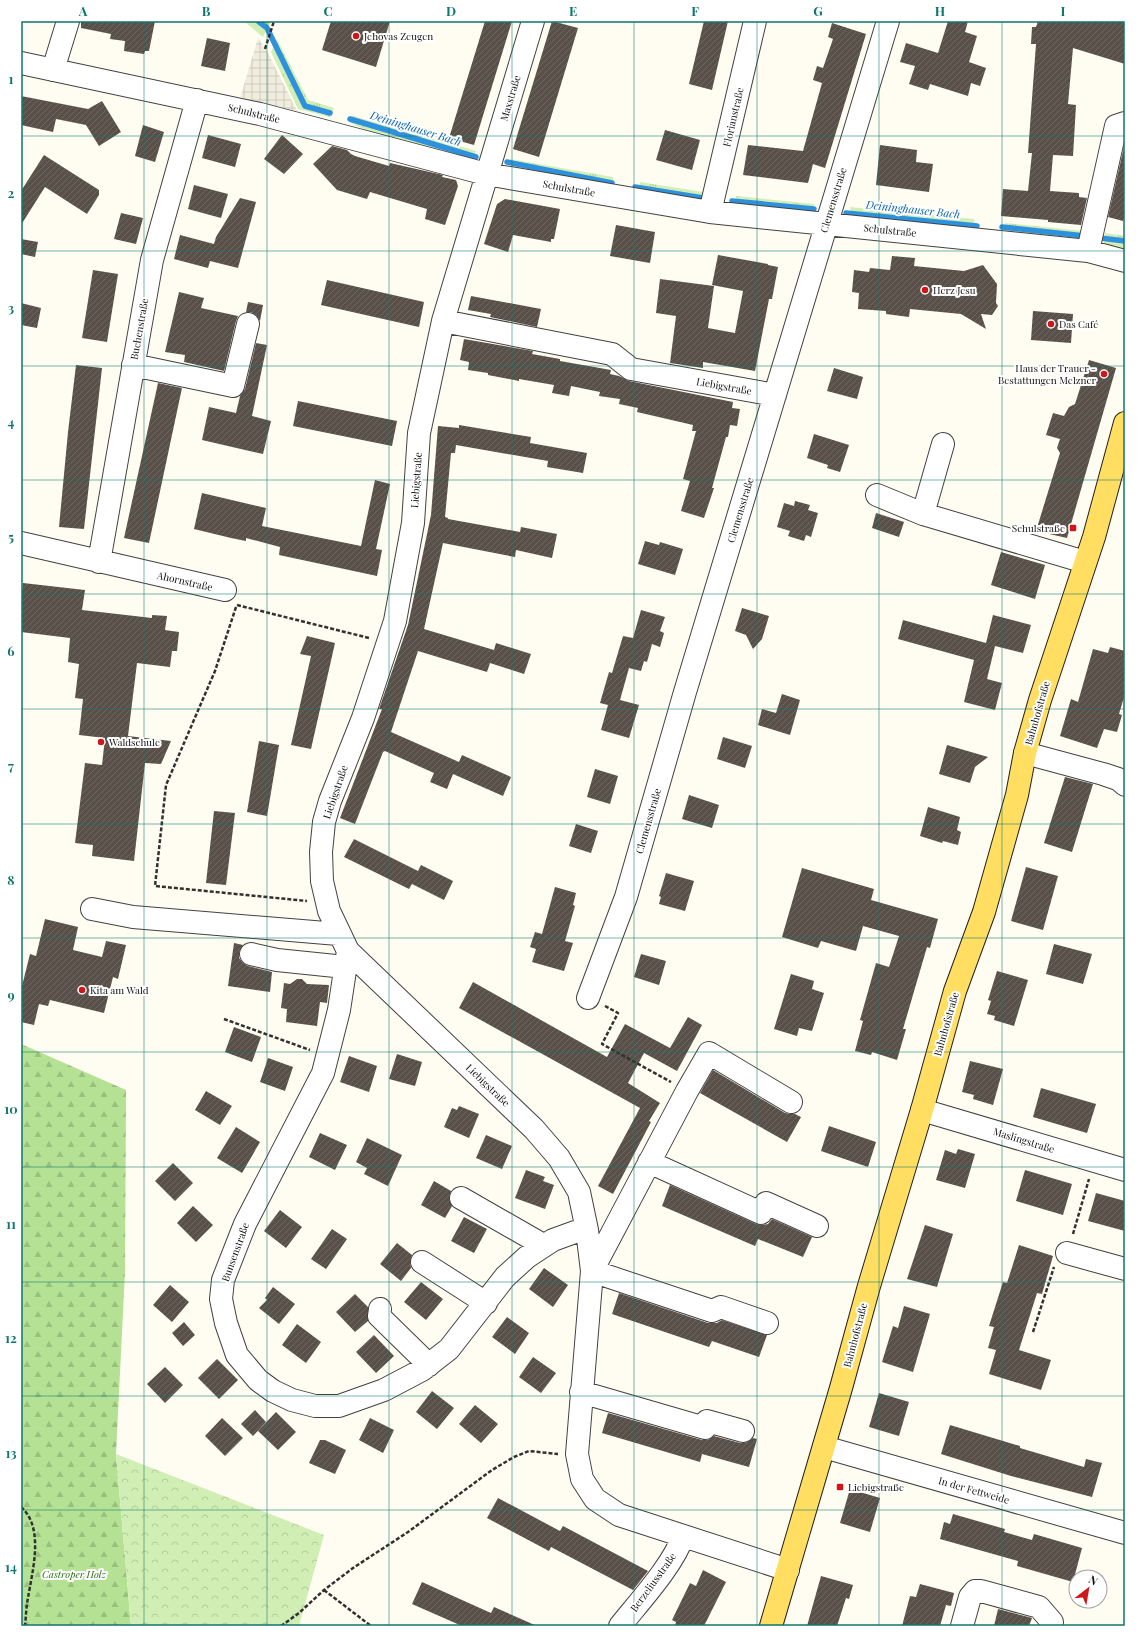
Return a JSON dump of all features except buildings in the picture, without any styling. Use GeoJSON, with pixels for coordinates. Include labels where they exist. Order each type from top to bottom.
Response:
{"type":"FeatureCollection","features":[{"type":"Feature","properties":{"kind":"main road","name":"Bahnhofstraße"},"geometry":{"type":"LineString","coordinates":[[771,1626],[824,1447],[869,1286],[922,1110],[955,991],[984,912],[1017,795],[1025,753],[1040,700],[1085,562],[1125,423]]}},
{"type":"Feature","properties":{"kind":"street"},"geometry":{"type":"LineString","coordinates":[[53,70],[68,21]]}},
{"type":"Feature","properties":{"kind":"street","name":"Maxstraße"},"geometry":{"type":"LineString","coordinates":[[486,174],[533,21]]}},
{"type":"Feature","properties":{"kind":"street","name":"Florianstraße"},"geometry":{"type":"LineString","coordinates":[[710,212],[755,21]]}},
{"type":"Feature","properties":{"kind":"street","name":"Clemensstraße"},"geometry":{"type":"LineString","coordinates":[[588,998],[626,897],[685,692],[888,21]]}},
{"type":"Feature","properties":{"kind":"street","name":"Schulstraße"},"geometry":{"type":"LineString","coordinates":[[21,63],[260,114],[486,174],[710,212],[1088,251],[1125,261]]}},
{"type":"Feature","properties":{"kind":"street","name":"Buchenstraße"},"geometry":{"type":"LineString","coordinates":[[99,562],[152,260],[197,100]]}},
{"type":"Feature","properties":{"kind":"street"},"geometry":{"type":"LineString","coordinates":[[1088,251],[1116,126],[1125,123]]}},
{"type":"Feature","properties":{"kind":"street","name":"Liebigstraße"},"geometry":{"type":"LineString","coordinates":[[486,174],[443,321],[419,433],[413,523],[395,621],[363,718],[330,801],[324,822],[321,852],[322,881],[327,903],[344,951],[534,1129],[559,1158],[579,1192],[587,1230],[592,1271],[577,1454],[582,1479],[595,1499],[618,1515],[788,1570]]}},
{"type":"Feature","properties":{"kind":"street","name":"Liebigstraße"},"geometry":{"type":"LineString","coordinates":[[443,321],[612,354],[631,369],[775,395]]}},
{"type":"Feature","properties":{"kind":"street"},"geometry":{"type":"LineString","coordinates":[[133,365],[232,386],[248,324]]}},
{"type":"Feature","properties":{"kind":"street"},"geometry":{"type":"LineString","coordinates":[[923,514],[943,444]]}},
{"type":"Feature","properties":{"kind":"street"},"geometry":{"type":"LineString","coordinates":[[876,495],[923,514],[1085,562]]}},
{"type":"Feature","properties":{"kind":"street","name":"Ahornstraße"},"geometry":{"type":"LineString","coordinates":[[21,543],[231,597]]}},
{"type":"Feature","properties":{"kind":"street"},"geometry":{"type":"LineString","coordinates":[[1025,753],[1103,774],[1118,780],[1125,785]]}},
{"type":"Feature","properties":{"kind":"street"},"geometry":{"type":"LineString","coordinates":[[92,908],[132,917],[344,951]]}},
{"type":"Feature","properties":{"kind":"street"},"geometry":{"type":"LineString","coordinates":[[251,954],[277,960],[344,951]]}},
{"type":"Feature","properties":{"kind":"street","name":"Bunsenstraße"},"geometry":{"type":"LineString","coordinates":[[344,951],[339,1010],[323,1073],[245,1224],[223,1280],[221,1299],[226,1323],[237,1355],[258,1380],[273,1391],[292,1400],[315,1406],[339,1406],[384,1390],[429,1365],[449,1349],[505,1277],[527,1257],[543,1246],[575,1232],[587,1230]]}},
{"type":"Feature","properties":{"kind":"street","name":"Liebigstraße"},"geometry":{"type":"LineString","coordinates":[[592,1271],[687,1091],[709,1053],[792,1102]]}},
{"type":"Feature","properties":{"kind":"street","name":"Maslingstraße"},"geometry":{"type":"LineString","coordinates":[[922,1110],[1125,1170]]}},
{"type":"Feature","properties":{"kind":"street"},"geometry":{"type":"LineString","coordinates":[[650,1162],[762,1213],[766,1203],[817,1226]]}},
{"type":"Feature","properties":{"kind":"street"},"geometry":{"type":"LineString","coordinates":[[461,1198],[543,1246]]}},
{"type":"Feature","properties":{"kind":"street"},"geometry":{"type":"LineString","coordinates":[[1067,1253],[1125,1269]]}},
{"type":"Feature","properties":{"kind":"street"},"geometry":{"type":"LineString","coordinates":[[422,1262],[486,1303]]}},
{"type":"Feature","properties":{"kind":"street"},"geometry":{"type":"LineString","coordinates":[[592,1271],[712,1311],[721,1307],[767,1323]]}},
{"type":"Feature","properties":{"kind":"street"},"geometry":{"type":"LineString","coordinates":[[380,1309],[379,1316],[429,1365]]}},
{"type":"Feature","properties":{"kind":"street"},"geometry":{"type":"LineString","coordinates":[[581,1392],[705,1428],[707,1421],[743,1431]]}},
{"type":"Feature","properties":{"kind":"street","name":"In der Fettweide"},"geometry":{"type":"LineString","coordinates":[[824,1447],[1125,1533]]}},
{"type":"Feature","properties":{"kind":"street","name":"Berzeliusstraße"},"geometry":{"type":"LineString","coordinates":[[620,1626],[669,1563],[683,1536]]}},
{"type":"Feature","properties":{"kind":"street"},"geometry":{"type":"LineString","coordinates":[[962,1626],[970,1597],[974,1591],[981,1591],[1040,1607],[1056,1625]]}},
{"type":"Feature","properties":{"kind":"path"},"geometry":{"type":"LineString","coordinates":[[265,49],[274,23]]}},
{"type":"Feature","properties":{"kind":"path"},"geometry":{"type":"LineString","coordinates":[[327,903],[155,886],[166,785],[215,671],[231,597],[388,643]]}},
{"type":"Feature","properties":{"kind":"path"},"geometry":{"type":"LineString","coordinates":[[588,998],[618,1013],[602,1044],[687,1091]]}},
{"type":"Feature","properties":{"kind":"path"},"geometry":{"type":"LineString","coordinates":[[224,1019],[266,1036],[327,1056]]}},
{"type":"Feature","properties":{"kind":"path"},"geometry":{"type":"LineString","coordinates":[[1033,1332],[1058,1254],[1067,1253],[1089,1176]]}},
{"type":"Feature","properties":{"kind":"path"},"geometry":{"type":"LineString","coordinates":[[281,1626],[300,1613],[324,1590],[353,1568],[408,1532],[492,1470],[514,1457],[529,1451],[577,1454]]}},
{"type":"Feature","properties":{"kind":"path"},"geometry":{"type":"LineString","coordinates":[[21,1507],[34,1529],[35,1555],[27,1601],[25,1626]]}},
{"type":"Feature","properties":{"kind":"path"},"geometry":{"type":"LineString","coordinates":[[324,1590],[371,1626]]}},
{"type":"Feature","properties":{"kind":"green space"},"geometry":{"type":"Polygon","coordinates":[[[244,21],[270,21],[271,22],[263,37],[244,21]]]}},
{"type":"Feature","properties":{"kind":"green space"},"geometry":{"type":"Polygon","coordinates":[[[277,39],[308,100],[334,108],[330,117],[298,109],[271,52],[277,39]]]}},
{"type":"Feature","properties":{"kind":"green space"},"geometry":{"type":"Polygon","coordinates":[[[353,116],[476,151],[474,159],[367,131],[349,122],[353,116]]]}},
{"type":"Feature","properties":{"kind":"green space"},"geometry":{"type":"Polygon","coordinates":[[[510,159],[613,177],[613,188],[521,172],[510,165],[510,159]]]}},
{"type":"Feature","properties":{"kind":"green space"},"geometry":{"type":"Polygon","coordinates":[[[640,182],[703,192],[701,200],[639,192],[640,182]]]}},
{"type":"Feature","properties":{"kind":"green space"},"geometry":{"type":"Polygon","coordinates":[[[736,196],[814,204],[814,210],[748,209],[736,204],[736,196]]]}},
{"type":"Feature","properties":{"kind":"green space"},"geometry":{"type":"Polygon","coordinates":[[[850,207],[974,219],[975,230],[852,216],[850,207]]]}},
{"type":"Feature","properties":{"kind":"green space"},"geometry":{"type":"Polygon","coordinates":[[[1005,223],[1084,231],[1083,240],[1005,233],[1005,223]]]}},
{"type":"Feature","properties":{"kind":"green space"},"geometry":{"type":"Polygon","coordinates":[[[1105,233],[1125,236],[1125,250],[1104,244],[1105,233]]]}},
{"type":"Feature","properties":{"kind":"green space","name":"Castroper Holz"},"geometry":{"type":"Polygon","coordinates":[[[21,1044],[126,1090],[125,1271],[116,1454],[131,1626],[21,1626],[21,1044]]]}},
{"type":"Feature","properties":{"kind":"green space"},"geometry":{"type":"Polygon","coordinates":[[[116,1454],[324,1535],[299,1626],[131,1626],[116,1454]]]}},
{"type":"Feature","properties":{"kind":"shaded area"},"geometry":{"type":"Polygon","coordinates":[[[258,38],[268,53],[297,111],[240,98],[258,38]]]}},
{"type":"Feature","properties":{"kind":"waterway","name":"Deininghauser Bach"},"geometry":{"type":"LineString","coordinates":[[258,21],[267,28],[305,106],[330,113]]}},
{"type":"Feature","properties":{"kind":"waterway","name":"Deininghauser Bach"},"geometry":{"type":"LineString","coordinates":[[350,119],[476,157]]}},
{"type":"Feature","properties":{"kind":"waterway","name":"Deininghauser Bach"},"geometry":{"type":"LineString","coordinates":[[507,162],[612,183]]}},
{"type":"Feature","properties":{"kind":"waterway","name":"Deininghauser Bach"},"geometry":{"type":"LineString","coordinates":[[635,187],[703,198]]}},
{"type":"Feature","properties":{"kind":"waterway","name":"Deininghauser Bach"},"geometry":{"type":"LineString","coordinates":[[732,201],[814,209]]}},
{"type":"Feature","properties":{"kind":"waterway","name":"Deininghauser Bach"},"geometry":{"type":"LineString","coordinates":[[846,213],[977,226]]}},
{"type":"Feature","properties":{"kind":"waterway","name":"Deininghauser Bach"},"geometry":{"type":"LineString","coordinates":[[1002,227],[1085,236]]}},
{"type":"Feature","properties":{"kind":"waterway","name":"Deininghauser Bach"},"geometry":{"type":"LineString","coordinates":[[1100,238],[1125,241]]}},
{"type":"Feature","properties":{"kind":"place","name":"Jehovas Zeugen"},"geometry":{"type":"Point","coordinates":[356,36]}},
{"type":"Feature","properties":{"kind":"place","name":"Herz Jesu"},"geometry":{"type":"Point","coordinates":[925,290]}},
{"type":"Feature","properties":{"kind":"place","name":"Das Café"},"geometry":{"type":"Point","coordinates":[1051,324]}},
{"type":"Feature","properties":{"kind":"place","name":"Haus der Trauer - Bestattungen Melzner"},"geometry":{"type":"Point","coordinates":[1104,374]}},
{"type":"Feature","properties":{"kind":"place","name":"Schulstraße"},"geometry":{"type":"Point","coordinates":[1073,528]}},
{"type":"Feature","properties":{"kind":"place","name":"Waldschule"},"geometry":{"type":"Point","coordinates":[101,742]}},
{"type":"Feature","properties":{"kind":"place","name":"Kita am Wald"},"geometry":{"type":"Point","coordinates":[82,990]}},
{"type":"Feature","properties":{"kind":"place","name":"Liebigstraße"},"geometry":{"type":"Point","coordinates":[840,1487]}}]}
